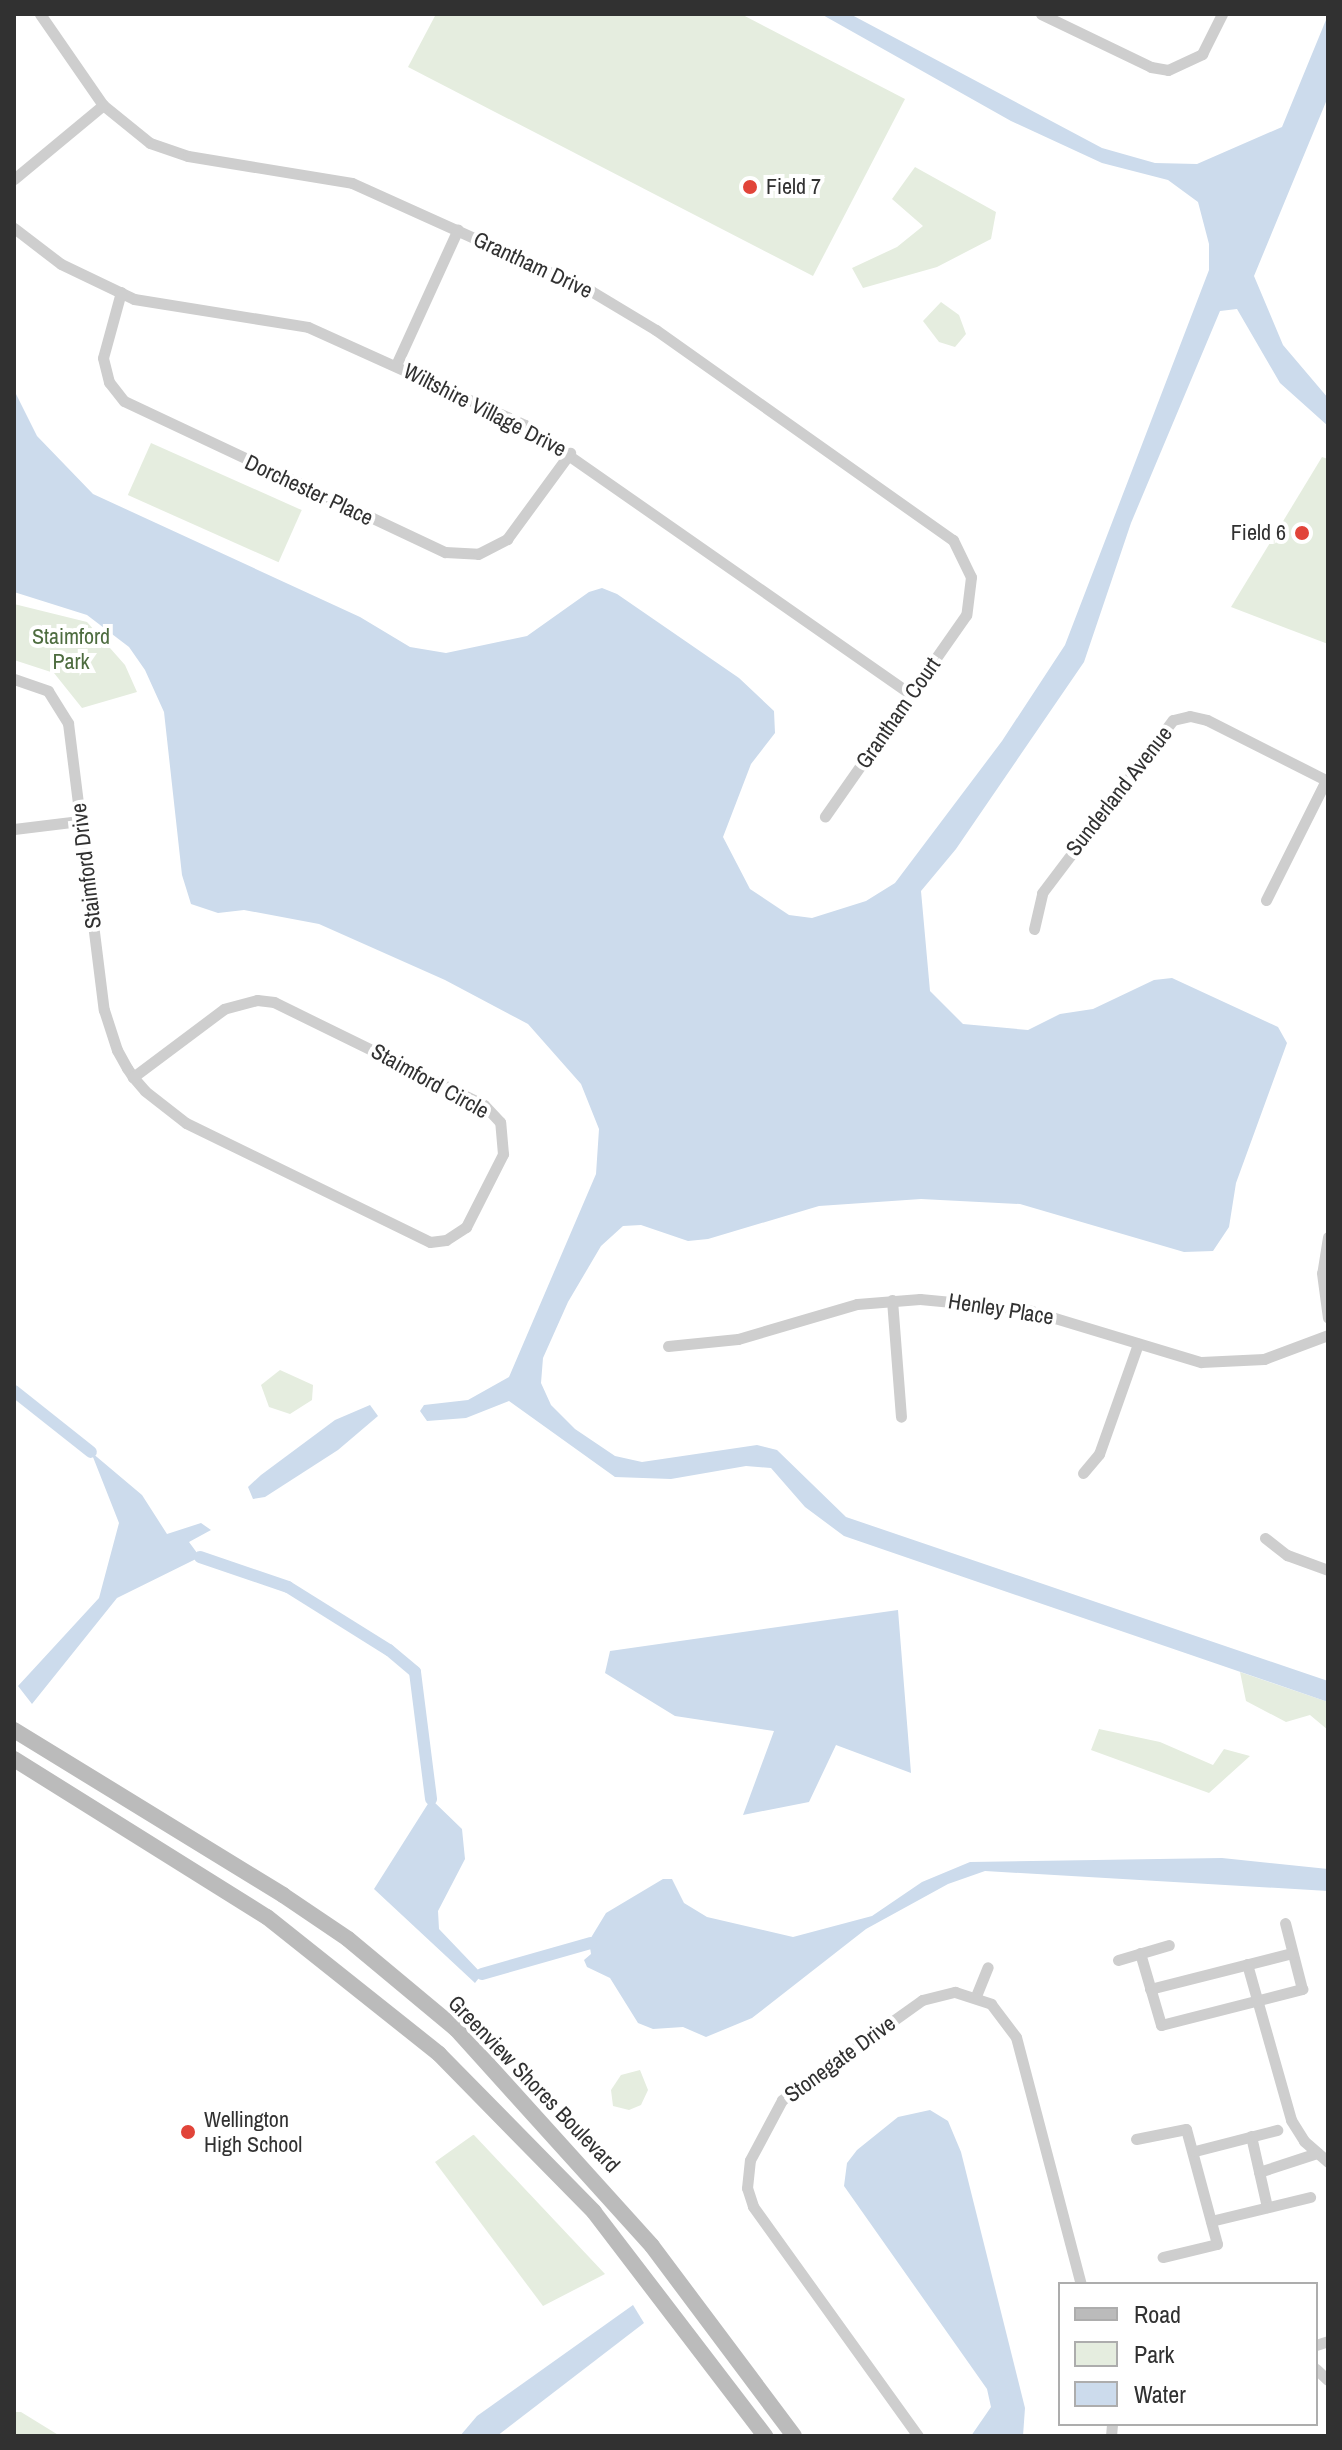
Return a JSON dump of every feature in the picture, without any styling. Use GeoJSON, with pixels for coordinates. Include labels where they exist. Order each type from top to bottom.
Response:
{"type":"FeatureCollection","features":[{"type":"Feature","properties":{"kind":"street","name":"Grantham Drive"},"geometry":{"type":"LineString","coordinates":[[40,14],[103,105],[133,132],[169,151],[352,183],[458,229],[624,309],[945,534],[970,569],[968,609]]}},
{"type":"Feature","properties":{"kind":"street"},"geometry":{"type":"LineString","coordinates":[[1041,14],[1151,67],[1168,70],[1202,54],[1222,14]]}},
{"type":"Feature","properties":{"kind":"street"},"geometry":{"type":"LineString","coordinates":[[14,179],[103,105]]}},
{"type":"Feature","properties":{"kind":"street","name":"Wiltshire Village Drive"},"geometry":{"type":"LineString","coordinates":[[14,228],[61,264],[121,292],[158,306],[259,316],[308,327],[525,425],[570,453],[911,694]]}},
{"type":"Feature","properties":{"kind":"street"},"geometry":{"type":"LineString","coordinates":[[396,365],[458,229]]}},
{"type":"Feature","properties":{"kind":"street","name":"Dorchester Place"},"geometry":{"type":"LineString","coordinates":[[121,292],[103,358],[109,382],[124,401],[445,552],[470,555],[500,544],[570,453]]}},
{"type":"Feature","properties":{"kind":"street","name":"Grantham Court"},"geometry":{"type":"LineString","coordinates":[[825,816],[968,609]]}},
{"type":"Feature","properties":{"kind":"street","name":"Staimford Drive"},"geometry":{"type":"LineString","coordinates":[[14,679],[48,691],[65,714],[104,1010],[117,1050],[133,1077]]}},
{"type":"Feature","properties":{"kind":"street","name":"Sunderland Avenue"},"geometry":{"type":"LineString","coordinates":[[1034,929],[1042,893],[1173,720],[1190,716],[1207,720],[1327,781]]}},
{"type":"Feature","properties":{"kind":"street"},"geometry":{"type":"LineString","coordinates":[[1266,900],[1327,781]]}},
{"type":"Feature","properties":{"kind":"street"},"geometry":{"type":"LineString","coordinates":[[14,829],[80,821]]}},
{"type":"Feature","properties":{"kind":"street","name":"Staimford Circle"},"geometry":{"type":"LineString","coordinates":[[245,1002],[274,1002],[484,1105],[500,1122],[503,1154],[466,1227],[446,1240],[422,1241],[178,1118],[133,1077],[224,1009],[245,1002]]}},
{"type":"Feature","properties":{"kind":"street"},"geometry":{"type":"LineString","coordinates":[[1328,1237],[1322,1273],[1328,1318]]}},
{"type":"Feature","properties":{"kind":"street","name":"Henley Place"},"geometry":{"type":"LineString","coordinates":[[668,1346],[738,1339],[822,1311],[892,1300],[955,1299],[1025,1309],[1138,1344],[1222,1364],[1264,1359],[1328,1335]]}},
{"type":"Feature","properties":{"kind":"street"},"geometry":{"type":"LineString","coordinates":[[892,1300],[901,1417]]}},
{"type":"Feature","properties":{"kind":"street"},"geometry":{"type":"LineString","coordinates":[[1083,1473],[1099,1454],[1138,1344]]}},
{"type":"Feature","properties":{"kind":"street"},"geometry":{"type":"LineString","coordinates":[[1265,1538],[1287,1555],[1328,1570]]}},
{"type":"Feature","properties":{"kind":"street","name":"Greenview Shores Boulevard"},"geometry":{"type":"LineString","coordinates":[[14,1730],[348,1939],[456,2029],[652,2246],[794,2436]]}},
{"type":"Feature","properties":{"kind":"street","name":"Greenview Shores Boulevard"},"geometry":{"type":"LineString","coordinates":[[14,1759],[131,1830],[331,1964],[487,2099],[639,2266],[765,2436]]}},
{"type":"Feature","properties":{"kind":"street"},"geometry":{"type":"LineString","coordinates":[[131,1830],[145,1810]]}},
{"type":"Feature","properties":{"kind":"street"},"geometry":{"type":"LineString","coordinates":[[1140,1953],[1161,2025],[1302,1989],[1285,1923]]}},
{"type":"Feature","properties":{"kind":"street"},"geometry":{"type":"LineString","coordinates":[[1118,1960],[1169,1945]]}},
{"type":"Feature","properties":{"kind":"street"},"geometry":{"type":"LineString","coordinates":[[1150,1989],[1292,1953]]}},
{"type":"Feature","properties":{"kind":"street"},"geometry":{"type":"LineString","coordinates":[[1247,1964],[1291,2120],[1328,2162]]}},
{"type":"Feature","properties":{"kind":"street"},"geometry":{"type":"LineString","coordinates":[[988,1967],[976,1996],[1003,2015],[1016,2037],[1080,2282]]}},
{"type":"Feature","properties":{"kind":"street","name":"Stonegate Drive"},"geometry":{"type":"LineString","coordinates":[[918,2436],[758,2214],[747,2188],[748,2169],[782,2100],[922,2000],[955,1992],[976,1996]]}},
{"type":"Feature","properties":{"kind":"street"},"geometry":{"type":"LineString","coordinates":[[1136,2139],[1186,2129],[1195,2151],[1217,2244],[1163,2257]]}},
{"type":"Feature","properties":{"kind":"street"},"geometry":{"type":"LineString","coordinates":[[1195,2151],[1277,2130]]}},
{"type":"Feature","properties":{"kind":"street"},"geometry":{"type":"LineString","coordinates":[[1251,2136],[1267,2207]]}},
{"type":"Feature","properties":{"kind":"street"},"geometry":{"type":"LineString","coordinates":[[1259,2172],[1317,2153]]}},
{"type":"Feature","properties":{"kind":"street"},"geometry":{"type":"LineString","coordinates":[[1211,2221],[1310,2197]]}},
{"type":"Feature","properties":{"kind":"green space","name":"Field 7"},"geometry":{"type":"Polygon","coordinates":[[[436,14],[741,14],[905,99],[813,276],[408,67],[436,14]]]}},
{"type":"Feature","properties":{"kind":"green space"},"geometry":{"type":"Polygon","coordinates":[[[915,167],[996,212],[991,239],[937,267],[863,288],[852,268],[897,247],[923,226],[892,199],[915,167]]]}},
{"type":"Feature","properties":{"kind":"green space"},"geometry":{"type":"Polygon","coordinates":[[[941,302],[959,315],[966,334],[955,347],[939,342],[923,321],[941,302]]]}},
{"type":"Feature","properties":{"kind":"green space"},"geometry":{"type":"Polygon","coordinates":[[[151,443],[302,510],[279,562],[128,495],[151,443]]]}},
{"type":"Feature","properties":{"kind":"green space","name":"Field 6"},"geometry":{"type":"Polygon","coordinates":[[[1322,457],[1328,459],[1328,644],[1231,607],[1322,457]]]}},
{"type":"Feature","properties":{"kind":"green space","name":"Staimford Park"},"geometry":{"type":"Polygon","coordinates":[[[14,604],[87,622],[125,665],[137,692],[82,708],[54,673],[14,660],[14,604]]]}},
{"type":"Feature","properties":{"kind":"green space"},"geometry":{"type":"Polygon","coordinates":[[[280,1370],[313,1385],[312,1400],[290,1414],[269,1407],[261,1385],[280,1370]]]}},
{"type":"Feature","properties":{"kind":"green space"},"geometry":{"type":"Polygon","coordinates":[[[1240,1672],[1328,1702],[1328,1730],[1310,1715],[1286,1722],[1246,1701],[1240,1672]]]}},
{"type":"Feature","properties":{"kind":"green space"},"geometry":{"type":"Polygon","coordinates":[[[1099,1729],[1160,1742],[1213,1765],[1224,1749],[1250,1756],[1209,1793],[1091,1750],[1099,1729]]]}},
{"type":"Feature","properties":{"kind":"green space"},"geometry":{"type":"Polygon","coordinates":[[[640,2070],[648,2090],[641,2105],[629,2110],[613,2106],[611,2090],[621,2075],[640,2070]]]}},
{"type":"Feature","properties":{"kind":"green space"},"geometry":{"type":"Polygon","coordinates":[[[474,2135],[605,2274],[543,2306],[435,2162],[474,2135]]]}},
{"type":"Feature","properties":{"kind":"green space"},"geometry":{"type":"Polygon","coordinates":[[[14,2412],[21,2412],[60,2436],[14,2436],[14,2412]]]}},
{"type":"Feature","properties":{"kind":"water"},"geometry":{"type":"Polygon","coordinates":[[[821,14],[850,14],[1102,148],[1155,163],[1197,164],[1282,127],[1328,15],[1328,97],[1254,276],[1283,345],[1328,398],[1328,426],[1280,383],[1237,309],[1220,311],[1131,523],[1084,662],[956,849],[921,891],[930,991],[963,1024],[1028,1030],[1060,1014],[1093,1009],[1154,980],[1172,978],[1278,1027],[1287,1043],[1236,1183],[1229,1227],[1213,1251],[1184,1252],[1020,1204],[921,1199],[819,1206],[708,1239],[688,1241],[641,1225],[623,1226],[601,1246],[568,1302],[543,1358],[541,1383],[551,1405],[575,1429],[615,1456],[642,1462],[757,1445],[777,1450],[846,1517],[1328,1681],[1328,1702],[844,1536],[805,1507],[771,1468],[746,1466],[671,1479],[615,1477],[509,1401],[466,1418],[427,1421],[420,1411],[424,1405],[468,1400],[509,1377],[596,1174],[599,1129],[581,1084],[528,1024],[445,980],[319,924],[244,910],[218,913],[191,904],[182,875],[164,712],[145,670],[129,647],[87,615],[14,592],[14,390],[37,436],[93,494],[360,617],[410,647],[446,653],[527,636],[589,592],[602,588],[617,594],[739,678],[774,711],[775,733],[751,764],[723,837],[750,889],[789,915],[812,918],[866,901],[895,883],[1002,741],[1065,645],[1209,270],[1209,244],[1198,202],[1168,180],[1102,163],[1011,121],[821,14]]]}},
{"type":"Feature","properties":{"kind":"water"},"geometry":{"type":"Polygon","coordinates":[[[370,1405],[378,1416],[338,1450],[265,1497],[253,1499],[248,1487],[261,1475],[335,1420],[370,1405]]]}},
{"type":"Feature","properties":{"kind":"water"},"geometry":{"type":"Polygon","coordinates":[[[91,1452],[142,1495],[167,1534],[201,1523],[211,1530],[189,1542],[200,1557],[117,1598],[32,1704],[18,1686],[99,1598],[119,1523],[91,1452]]]}},
{"type":"Feature","properties":{"kind":"water"},"geometry":{"type":"Polygon","coordinates":[[[898,1610],[911,1773],[836,1745],[809,1802],[743,1815],[774,1731],[675,1716],[605,1673],[610,1651],[898,1610]]]}},
{"type":"Feature","properties":{"kind":"water"},"geometry":{"type":"Polygon","coordinates":[[[431,1799],[462,1829],[465,1859],[438,1911],[439,1929],[482,1974],[475,1983],[374,1889],[431,1799]]]}},
{"type":"Feature","properties":{"kind":"water"},"geometry":{"type":"Polygon","coordinates":[[[1222,1858],[1328,1869],[1328,1891],[985,1871],[948,1884],[866,1929],[752,2018],[706,2037],[683,2027],[653,2029],[638,2023],[610,1978],[587,1967],[584,1960],[591,1954],[589,1941],[606,1913],[663,1879],[672,1879],[684,1903],[707,1917],[793,1937],[872,1916],[922,1882],[970,1862],[1222,1858]]]}},
{"type":"Feature","properties":{"kind":"water"},"geometry":{"type":"Polygon","coordinates":[[[930,2110],[948,2121],[961,2152],[1025,2408],[1023,2436],[971,2436],[991,2407],[987,2389],[844,2186],[847,2163],[857,2150],[898,2117],[930,2110]]]}},
{"type":"Feature","properties":{"kind":"water"},"geometry":{"type":"Polygon","coordinates":[[[633,2305],[644,2323],[497,2436],[460,2436],[477,2416],[633,2305]]]}},
{"type":"Feature","properties":{"kind":"waterway"},"geometry":{"type":"LineString","coordinates":[[14,1391],[91,1452]]}},
{"type":"Feature","properties":{"kind":"waterway"},"geometry":{"type":"LineString","coordinates":[[200,1557],[288,1587],[389,1650],[415,1672],[431,1799]]}},
{"type":"Feature","properties":{"kind":"waterway"},"geometry":{"type":"LineString","coordinates":[[482,1974],[591,1943]]}},
{"type":"Feature","properties":{"kind":"place","name":"Field 7"},"geometry":{"type":"Point","coordinates":[750,187]}},
{"type":"Feature","properties":{"kind":"place","name":"Field 6"},"geometry":{"type":"Point","coordinates":[1302,533]}},
{"type":"Feature","properties":{"kind":"place","name":"Wellington High School"},"geometry":{"type":"Point","coordinates":[188,2132]}}]}
